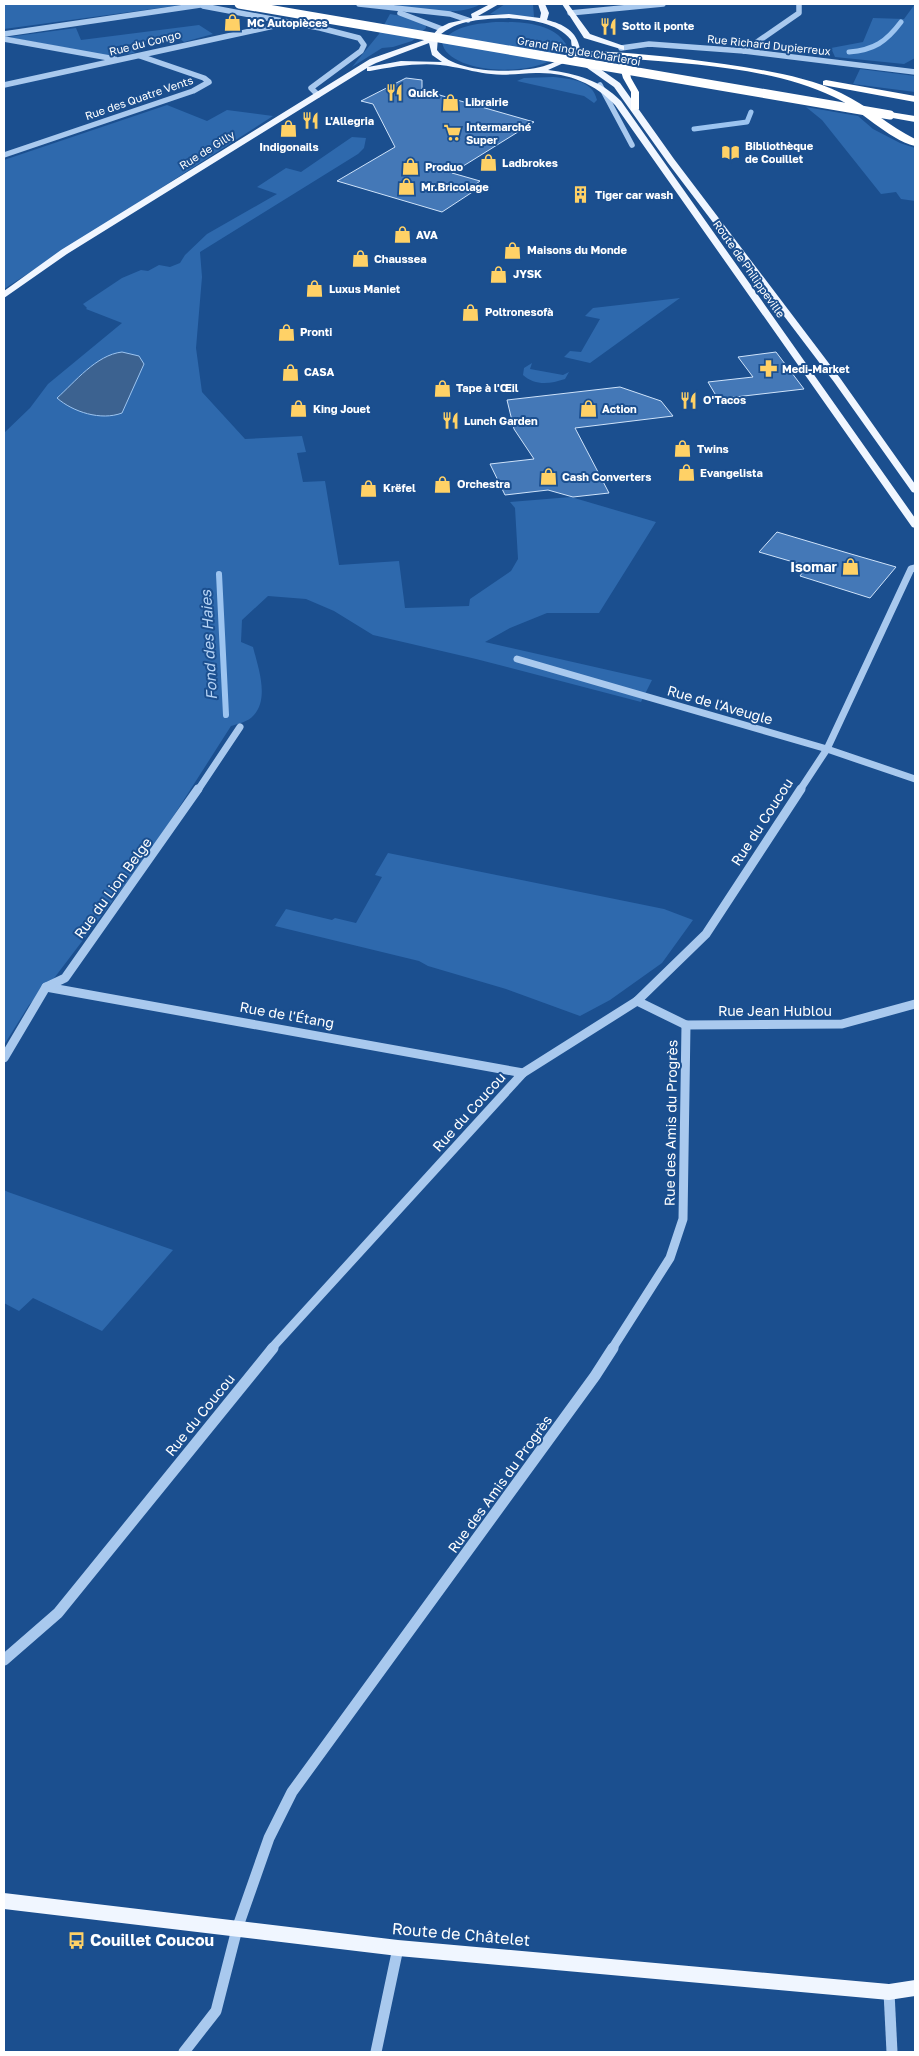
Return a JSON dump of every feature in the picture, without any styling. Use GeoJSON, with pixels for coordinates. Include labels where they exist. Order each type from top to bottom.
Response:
{"type":"FeatureCollection","features":[{"type":"Feature","properties":{"kind":"highway","name":"Grand Ring de Charleroi"},"geometry":{"type":"LineString","coordinates":[[239,4],[915,119]]}},
{"type":"Feature","properties":{"kind":"highway","name":"Grand Ring de Charleroi"},"geometry":{"type":"LineString","coordinates":[[296,4],[510,40]]}},
{"type":"Feature","properties":{"kind":"highway","name":"Grand Ring de Charleroi"},"geometry":{"type":"LineString","coordinates":[[539,45],[548,47]]}},
{"type":"Feature","properties":{"kind":"highway","name":"Grand Ring de Charleroi"},"geometry":{"type":"LineString","coordinates":[[558,48],[733,78]]}},
{"type":"Feature","properties":{"kind":"highway"},"geometry":{"type":"LineString","coordinates":[[621,48],[772,70],[853,90],[915,98]]}},
{"type":"Feature","properties":{"kind":"highway"},"geometry":{"type":"LineString","coordinates":[[572,55],[643,56],[752,71],[811,84],[839,96],[893,133],[915,143]]}},
{"type":"Feature","properties":{"kind":"highway"},"geometry":{"type":"LineString","coordinates":[[634,109],[635,92],[627,78],[623,64],[630,58],[643,56]]}},
{"type":"Feature","properties":{"kind":"highway"},"geometry":{"type":"LineString","coordinates":[[762,83],[869,101]]}},
{"type":"Feature","properties":{"kind":"highway"},"geometry":{"type":"LineString","coordinates":[[878,103],[915,109]]}},
{"type":"Feature","properties":{"kind":"main road"},"geometry":{"type":"LineString","coordinates":[[432,40],[442,29],[468,20],[495,4]]}},
{"type":"Feature","properties":{"kind":"main road"},"geometry":{"type":"LineString","coordinates":[[542,4],[545,12],[543,21]]}},
{"type":"Feature","properties":{"kind":"main road"},"geometry":{"type":"LineString","coordinates":[[564,4],[583,32],[590,38],[621,48]]}},
{"type":"Feature","properties":{"kind":"main road"},"geometry":{"type":"LineString","coordinates":[[468,20],[509,16],[543,21],[560,27],[576,41],[621,48]]}},
{"type":"Feature","properties":{"kind":"main road"},"geometry":{"type":"LineString","coordinates":[[572,55],[576,41],[583,32]]}},
{"type":"Feature","properties":{"kind":"main road","name":"Rue de Gilly"},"geometry":{"type":"LineString","coordinates":[[4,295],[64,252],[373,61],[432,40]]}},
{"type":"Feature","properties":{"kind":"main road","name":"Route de Philippeville"},"geometry":{"type":"LineString","coordinates":[[432,40],[432,48],[438,57],[451,64],[490,72],[534,70],[550,67],[572,55],[616,85],[671,161],[837,380],[915,490]]}},
{"type":"Feature","properties":{"kind":"main road"},"geometry":{"type":"LineString","coordinates":[[353,74],[385,65],[451,64]]}},
{"type":"Feature","properties":{"kind":"main road","name":"Route de Philippeville"},"geometry":{"type":"LineString","coordinates":[[534,70],[570,75],[600,85],[618,103],[915,523]]}},
{"type":"Feature","properties":{"kind":"main road","name":"Route de Châtelet"},"geometry":{"type":"LineString","coordinates":[[4,1901],[398,1948],[889,1992],[915,1988]]}},
{"type":"Feature","properties":{"kind":"street"},"geometry":{"type":"LineString","coordinates":[[359,4],[450,14],[468,20]]}},
{"type":"Feature","properties":{"kind":"street"},"geometry":{"type":"LineString","coordinates":[[570,13],[663,4]]}},
{"type":"Feature","properties":{"kind":"street"},"geometry":{"type":"LineString","coordinates":[[744,51],[799,13],[799,4]]}},
{"type":"Feature","properties":{"kind":"street"},"geometry":{"type":"LineString","coordinates":[[4,34],[205,5],[292,22],[359,38],[364,42],[361,51],[311,88],[318,94]]}},
{"type":"Feature","properties":{"kind":"street"},"geometry":{"type":"LineString","coordinates":[[383,7],[442,29]]}},
{"type":"Feature","properties":{"kind":"street","name":"Rue du Congo"},"geometry":{"type":"LineString","coordinates":[[4,85],[140,56],[168,47],[292,22]]}},
{"type":"Feature","properties":{"kind":"street"},"geometry":{"type":"LineString","coordinates":[[4,39],[120,60]]}},
{"type":"Feature","properties":{"kind":"street","name":"Rue Richard Dupierreux"},"geometry":{"type":"LineString","coordinates":[[621,48],[649,44],[744,51],[915,72]]}},
{"type":"Feature","properties":{"kind":"street","name":"Rue des Quatre Vents"},"geometry":{"type":"LineString","coordinates":[[4,154],[193,91],[209,82],[204,78],[140,56]]}},
{"type":"Feature","properties":{"kind":"street"},"geometry":{"type":"LineString","coordinates":[[600,85],[632,145]]}},
{"type":"Feature","properties":{"kind":"street","name":"Rue du Coucou"},"geometry":{"type":"LineString","coordinates":[[4,1660],[58,1613],[268,1353],[523,1073],[637,1001],[706,934],[827,749],[910,569],[915,568]]}},
{"type":"Feature","properties":{"kind":"street","name":"Rue de l'Aveugle"},"geometry":{"type":"LineString","coordinates":[[517,659],[827,749],[915,779]]}},
{"type":"Feature","properties":{"kind":"street","name":"Rue du Lion Belge"},"geometry":{"type":"LineString","coordinates":[[4,1058],[46,987],[65,978],[161,845],[240,727]]}},
{"type":"Feature","properties":{"kind":"street","name":"Rue de l'Étang"},"geometry":{"type":"LineString","coordinates":[[46,987],[523,1073]]}},
{"type":"Feature","properties":{"kind":"street","name":"Rue Jean Hublou"},"geometry":{"type":"LineString","coordinates":[[637,1001],[686,1025],[842,1024],[915,1004]]}},
{"type":"Feature","properties":{"kind":"street","name":"Rue des Amis du Progrès"},"geometry":{"type":"LineString","coordinates":[[237,1928],[269,1838],[292,1792],[595,1376],[670,1258],[683,1220],[686,1025]]}},
{"type":"Feature","properties":{"kind":"street"},"geometry":{"type":"LineString","coordinates":[[184,2052],[216,2011],[237,1928]]}},
{"type":"Feature","properties":{"kind":"street"},"geometry":{"type":"LineString","coordinates":[[376,2052],[398,1948]]}},
{"type":"Feature","properties":{"kind":"street"},"geometry":{"type":"LineString","coordinates":[[889,1992],[892,2052]]}},
{"type":"Feature","properties":{"kind":"shaded area"},"geometry":{"type":"Polygon","coordinates":[[[4,4],[189,4],[4,29],[4,4]]]}},
{"type":"Feature","properties":{"kind":"shaded area"},"geometry":{"type":"Polygon","coordinates":[[[385,4],[481,4],[459,11],[434,11],[385,4]]]}},
{"type":"Feature","properties":{"kind":"shaded area"},"geometry":{"type":"Polygon","coordinates":[[[505,4],[533,4],[534,17],[490,14],[505,4]]]}},
{"type":"Feature","properties":{"kind":"shaded area"},"geometry":{"type":"Polygon","coordinates":[[[915,4],[915,58],[904,64],[835,57],[831,48],[863,42],[873,18],[904,19],[915,4]]]}},
{"type":"Feature","properties":{"kind":"shaded area"},"geometry":{"type":"Polygon","coordinates":[[[390,14],[425,20],[426,28],[412,41],[393,47],[382,48],[352,67],[379,34],[390,14]]]}},
{"type":"Feature","properties":{"kind":"shaded area"},"geometry":{"type":"Polygon","coordinates":[[[496,22],[525,23],[544,27],[553,31],[566,44],[559,55],[544,64],[503,70],[481,68],[462,62],[448,54],[442,42],[453,32],[466,26],[496,22]]]}},
{"type":"Feature","properties":{"kind":"shaded area"},"geometry":{"type":"Polygon","coordinates":[[[199,25],[213,34],[184,42],[174,34],[127,45],[135,53],[109,56],[8,37],[76,28],[81,40],[199,25]]]}},
{"type":"Feature","properties":{"kind":"shaded area"},"geometry":{"type":"Polygon","coordinates":[[[860,69],[915,76],[915,92],[853,84],[860,69]]]}},
{"type":"Feature","properties":{"kind":"shaded area"},"geometry":{"type":"Polygon","coordinates":[[[553,77],[586,84],[591,88],[597,100],[594,103],[584,96],[517,81],[524,78],[553,77]]]}},
{"type":"Feature","properties":{"kind":"shaded area"},"geometry":{"type":"Polygon","coordinates":[[[167,105],[207,121],[227,110],[273,116],[4,289],[4,160],[167,105]]]}},
{"type":"Feature","properties":{"kind":"shaded area"},"geometry":{"type":"Polygon","coordinates":[[[806,107],[858,116],[873,129],[900,143],[915,148],[915,201],[901,199],[896,192],[881,194],[822,120],[806,107]]]}},
{"type":"Feature","properties":{"kind":"shaded area"},"geometry":{"type":"Polygon","coordinates":[[[352,137],[366,138],[364,148],[358,154],[200,252],[202,277],[196,348],[202,392],[245,439],[302,436],[306,452],[297,453],[303,482],[325,481],[339,565],[399,561],[405,608],[469,606],[470,599],[511,571],[518,559],[515,508],[510,502],[571,497],[656,522],[599,613],[547,613],[510,628],[485,642],[652,680],[641,702],[476,659],[373,635],[334,611],[306,599],[268,596],[242,620],[241,642],[253,647],[260,673],[262,692],[258,709],[249,719],[231,726],[155,845],[55,977],[29,1005],[4,1045],[4,433],[30,408],[48,384],[122,323],[86,309],[83,304],[122,278],[141,270],[148,271],[159,265],[170,267],[180,263],[185,255],[207,234],[277,194],[257,187],[286,168],[301,172],[352,137]]]}},
{"type":"Feature","properties":{"kind":"shaded area"},"geometry":{"type":"Polygon","coordinates":[[[680,298],[590,363],[564,357],[570,351],[581,352],[600,319],[585,316],[593,308],[680,298]]]}},
{"type":"Feature","properties":{"kind":"shaded area"},"geometry":{"type":"Polygon","coordinates":[[[122,352],[139,356],[144,364],[122,413],[105,416],[88,414],[71,407],[57,398],[103,358],[122,352]]]}},
{"type":"Feature","properties":{"kind":"shaded area"},"geometry":{"type":"Polygon","coordinates":[[[532,363],[530,369],[563,375],[569,372],[565,379],[554,382],[543,383],[533,381],[523,375],[524,368],[532,363]]]}},
{"type":"Feature","properties":{"kind":"shaded area"},"geometry":{"type":"Polygon","coordinates":[[[388,853],[664,909],[693,920],[662,963],[610,1000],[580,1016],[506,989],[428,966],[419,961],[275,926],[286,909],[332,920],[335,918],[356,923],[382,877],[375,875],[388,853]]]}},
{"type":"Feature","properties":{"kind":"shaded area"},"geometry":{"type":"Polygon","coordinates":[[[4,1190],[173,1250],[102,1331],[33,1298],[19,1311],[4,1303],[4,1190]]]}},
{"type":"Feature","properties":{"kind":"building"},"geometry":{"type":"Polygon","coordinates":[[[406,78],[422,80],[422,90],[534,122],[452,173],[480,181],[468,190],[474,191],[442,212],[337,181],[395,147],[373,104],[361,101],[406,78]]]}},
{"type":"Feature","properties":{"kind":"building","name":"Medi-Market"},"geometry":{"type":"Polygon","coordinates":[[[776,352],[804,389],[718,399],[708,382],[753,377],[738,357],[776,352]]]}},
{"type":"Feature","properties":{"kind":"building"},"geometry":{"type":"Polygon","coordinates":[[[620,387],[661,401],[673,416],[575,428],[609,493],[573,497],[548,490],[505,495],[490,464],[534,459],[514,429],[507,400],[620,387]]]}},
{"type":"Feature","properties":{"kind":"building","name":"Isomar"},"geometry":{"type":"Polygon","coordinates":[[[777,532],[896,567],[870,598],[800,576],[807,566],[759,552],[777,532]]]}},
{"type":"Feature","properties":{"kind":"waterway","name":"Fond des Haies"},"geometry":{"type":"LineString","coordinates":[[849,52],[879,44],[901,22]]}},
{"type":"Feature","properties":{"kind":"waterway","name":"Fond des Haies"},"geometry":{"type":"LineString","coordinates":[[694,129],[747,122],[751,112]]}},
{"type":"Feature","properties":{"kind":"waterway","name":"Fond des Haies"},"geometry":{"type":"LineString","coordinates":[[219,574],[226,715]]}},
{"type":"Feature","properties":{"kind":"place","name":"MC Autopièces"},"geometry":{"type":"Point","coordinates":[233,23]}},
{"type":"Feature","properties":{"kind":"place","name":"Sotto il ponte"},"geometry":{"type":"Point","coordinates":[608,26]}},
{"type":"Feature","properties":{"kind":"place","name":"Quick"},"geometry":{"type":"Point","coordinates":[394,93]}},
{"type":"Feature","properties":{"kind":"place","name":"Librairie"},"geometry":{"type":"Point","coordinates":[451,102]}},
{"type":"Feature","properties":{"kind":"place","name":"L'Allegria"},"geometry":{"type":"Point","coordinates":[311,121]}},
{"type":"Feature","properties":{"kind":"place","name":"Indigonails"},"geometry":{"type":"Point","coordinates":[289,129]}},
{"type":"Feature","properties":{"kind":"place","name":"Intermarché Super"},"geometry":{"type":"Point","coordinates":[452,133]}},
{"type":"Feature","properties":{"kind":"place","name":"Bibliothèque de Couillet"},"geometry":{"type":"Point","coordinates":[731,152]}},
{"type":"Feature","properties":{"kind":"place","name":"Ladbrokes"},"geometry":{"type":"Point","coordinates":[488,163]}},
{"type":"Feature","properties":{"kind":"place","name":"Produo"},"geometry":{"type":"Point","coordinates":[411,167]}},
{"type":"Feature","properties":{"kind":"place","name":"Mr.Bricolage"},"geometry":{"type":"Point","coordinates":[407,187]}},
{"type":"Feature","properties":{"kind":"place","name":"Tiger car wash"},"geometry":{"type":"Point","coordinates":[581,195]}},
{"type":"Feature","properties":{"kind":"place","name":"AVA"},"geometry":{"type":"Point","coordinates":[402,235]}},
{"type":"Feature","properties":{"kind":"place","name":"Maisons du Monde"},"geometry":{"type":"Point","coordinates":[513,250]}},
{"type":"Feature","properties":{"kind":"place","name":"Chaussea"},"geometry":{"type":"Point","coordinates":[360,259]}},
{"type":"Feature","properties":{"kind":"place","name":"JYSK"},"geometry":{"type":"Point","coordinates":[499,274]}},
{"type":"Feature","properties":{"kind":"place","name":"Luxus Maniet"},"geometry":{"type":"Point","coordinates":[315,289]}},
{"type":"Feature","properties":{"kind":"place","name":"Poltronesofà"},"geometry":{"type":"Point","coordinates":[471,312]}},
{"type":"Feature","properties":{"kind":"place","name":"Pronti"},"geometry":{"type":"Point","coordinates":[286,332]}},
{"type":"Feature","properties":{"kind":"place","name":"Medi-Market"},"geometry":{"type":"Point","coordinates":[768,369]}},
{"type":"Feature","properties":{"kind":"place","name":"CASA"},"geometry":{"type":"Point","coordinates":[290,372]}},
{"type":"Feature","properties":{"kind":"place","name":"Tape à l'Œil"},"geometry":{"type":"Point","coordinates":[442,388]}},
{"type":"Feature","properties":{"kind":"place","name":"O'Tacos"},"geometry":{"type":"Point","coordinates":[689,400]}},
{"type":"Feature","properties":{"kind":"place","name":"King Jouet"},"geometry":{"type":"Point","coordinates":[299,409]}},
{"type":"Feature","properties":{"kind":"place","name":"Action"},"geometry":{"type":"Point","coordinates":[588,409]}},
{"type":"Feature","properties":{"kind":"place","name":"Lunch Garden"},"geometry":{"type":"Point","coordinates":[450,421]}},
{"type":"Feature","properties":{"kind":"place","name":"Twins"},"geometry":{"type":"Point","coordinates":[683,449]}},
{"type":"Feature","properties":{"kind":"place","name":"Evangelista"},"geometry":{"type":"Point","coordinates":[686,473]}},
{"type":"Feature","properties":{"kind":"place","name":"Cash Converters"},"geometry":{"type":"Point","coordinates":[548,477]}},
{"type":"Feature","properties":{"kind":"place","name":"Orchestra"},"geometry":{"type":"Point","coordinates":[443,484]}},
{"type":"Feature","properties":{"kind":"place","name":"Krëfel"},"geometry":{"type":"Point","coordinates":[369,488]}},
{"type":"Feature","properties":{"kind":"place","name":"Isomar"},"geometry":{"type":"Point","coordinates":[851,567]}},
{"type":"Feature","properties":{"kind":"place","name":"Couillet Coucou"},"geometry":{"type":"Point","coordinates":[76,1940]}}]}
